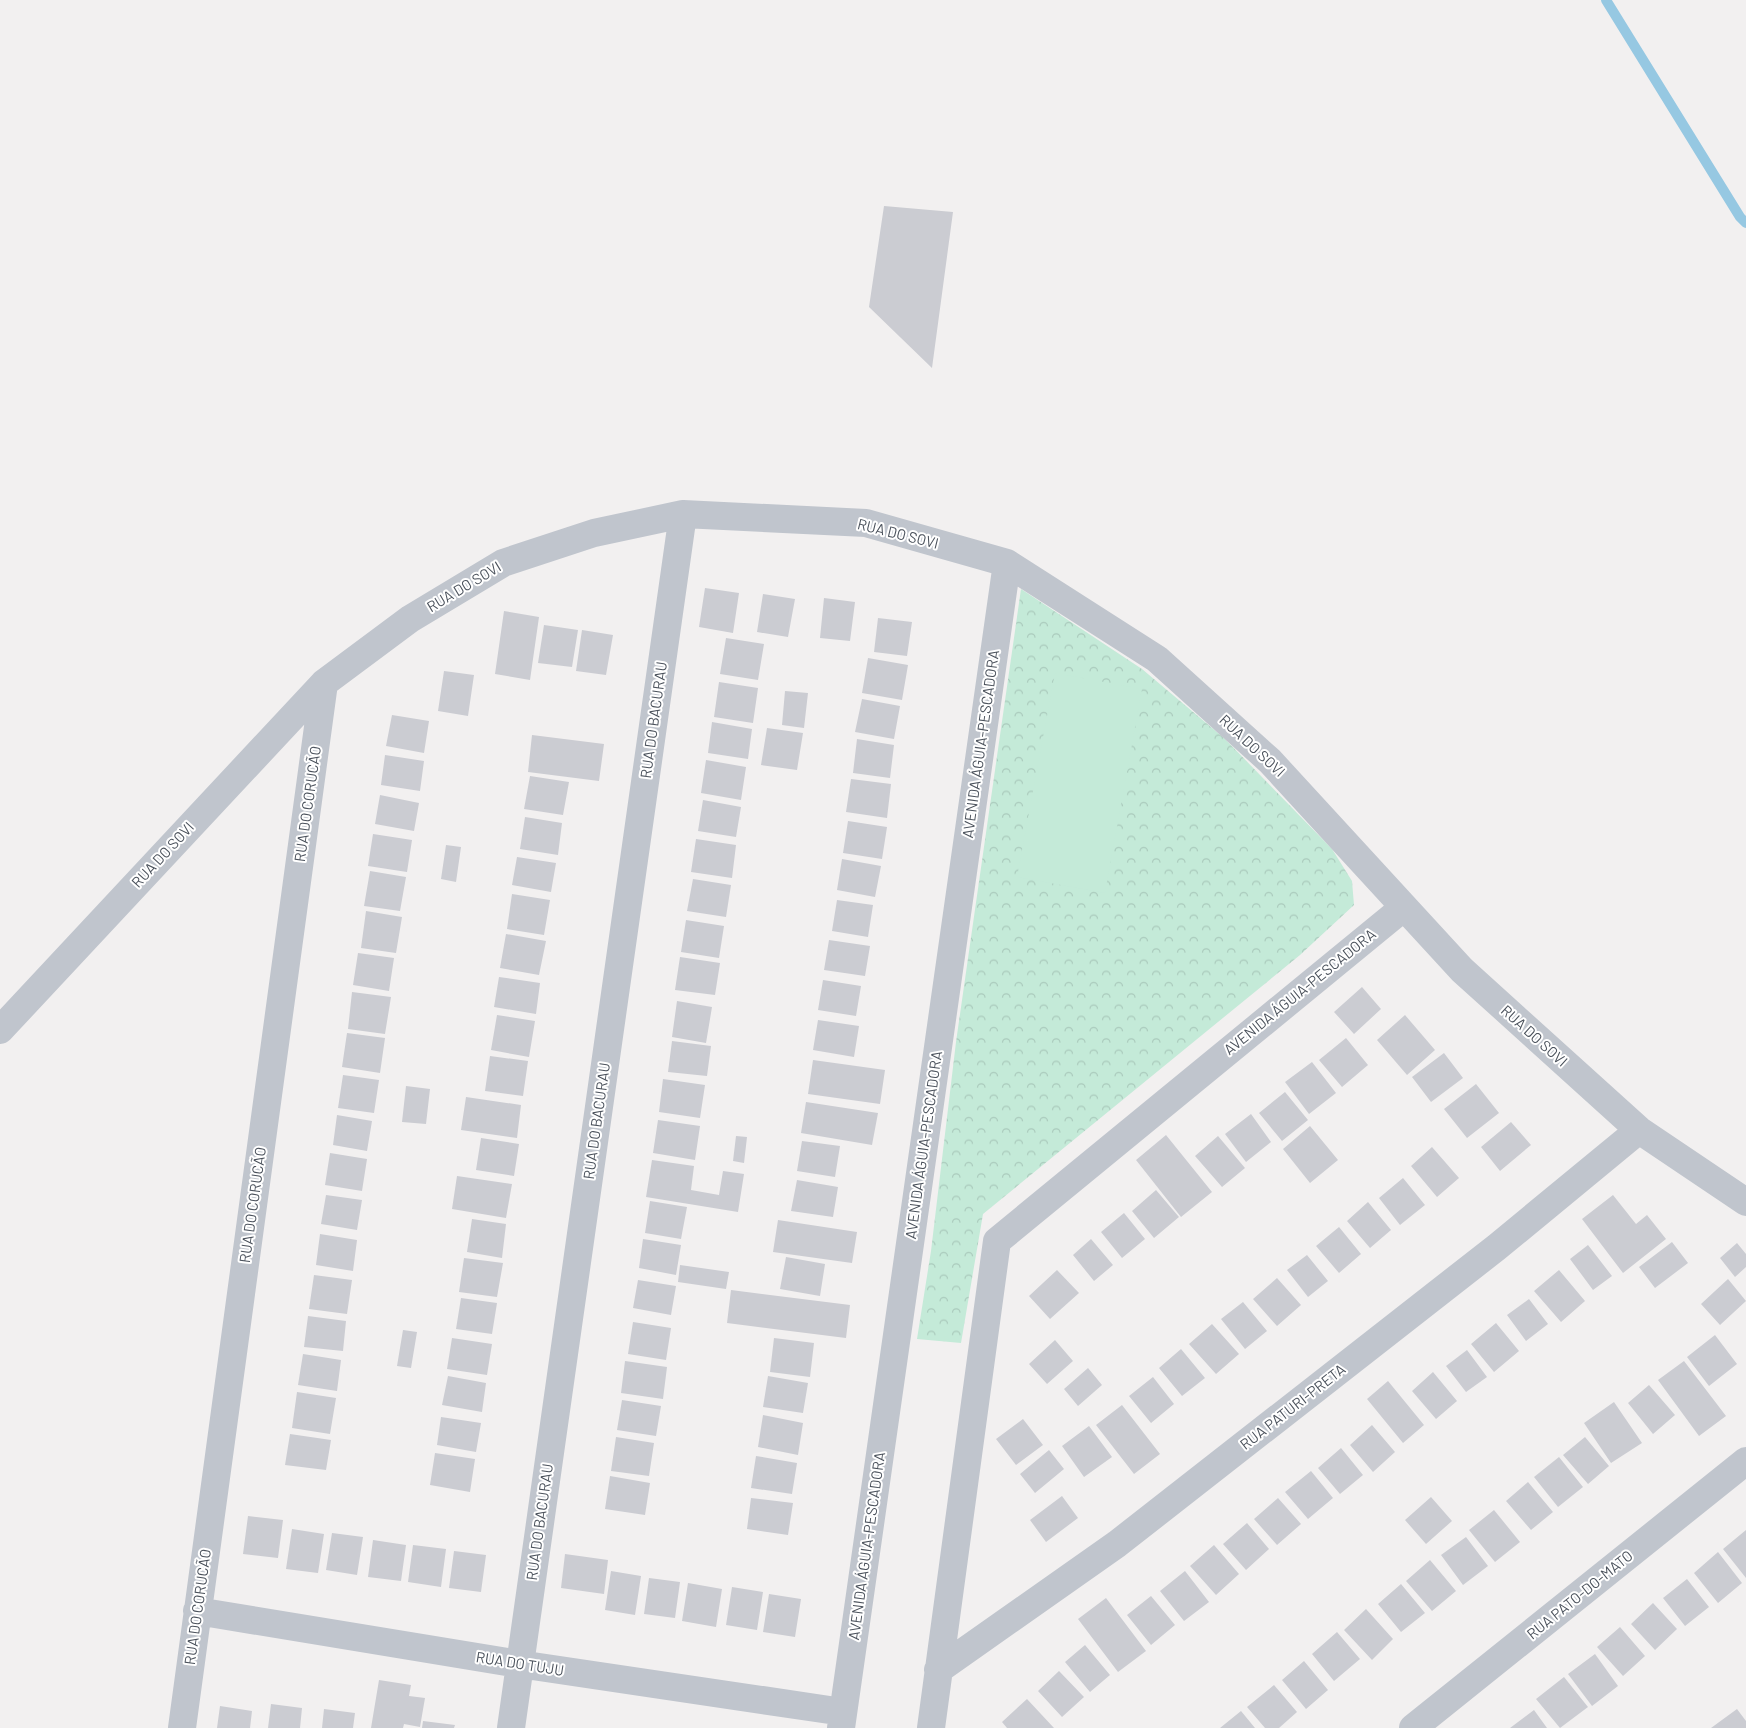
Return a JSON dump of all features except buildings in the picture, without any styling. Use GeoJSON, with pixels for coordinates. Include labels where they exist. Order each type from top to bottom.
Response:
{"type":"FeatureCollection","features":[{"type":"Feature","properties":{"kind":"street","name":"RUA DO SOVI"},"geometry":{"type":"LineString","coordinates":[[0,1030],[324,683],[410,619],[503,563],[594,533],[683,514],[866,523],[1007,563],[1157,659],[1270,761],[1403,908],[1462,970],[1639,1130],[1746,1202]]}},
{"type":"Feature","properties":{"kind":"street","name":"RUA DO BACURAU"},"geometry":{"type":"LineString","coordinates":[[511,1728],[683,514]]}},
{"type":"Feature","properties":{"kind":"street","name":"AVENIDA ÁGUIA-PESCADORA"},"geometry":{"type":"LineString","coordinates":[[842,1720],[1007,563]]}},
{"type":"Feature","properties":{"kind":"street","name":"RUA DO CORUCÃO"},"geometry":{"type":"LineString","coordinates":[[182,1728],[324,683]]}},
{"type":"Feature","properties":{"kind":"street","name":"AVENIDA ÁGUIA-PESCADORA"},"geometry":{"type":"LineString","coordinates":[[931,1728],[997,1241],[1403,908]]}},
{"type":"Feature","properties":{"kind":"street","name":"RUA PATURI-PRETA"},"geometry":{"type":"LineString","coordinates":[[938,1670],[1117,1544],[1497,1247],[1639,1130]]}},
{"type":"Feature","properties":{"kind":"street","name":"RUA PATO-DO-MATO"},"geometry":{"type":"LineString","coordinates":[[1413,1728],[1746,1461]]}},
{"type":"Feature","properties":{"kind":"street","name":"RUA DO TUJU"},"geometry":{"type":"LineString","coordinates":[[197,1612],[519,1664],[842,1720]]}},
{"type":"Feature","properties":{"kind":"green space"},"geometry":{"type":"Polygon","coordinates":[[[1021,589],[1142,669],[1224,738],[1332,849],[1352,881],[1354,905],[1300,955],[983,1214],[961,1343],[917,1339],[931,1251],[956,1042],[1021,589]]]}},
{"type":"Feature","properties":{"kind":"green space"},"geometry":{"type":"Polygon","coordinates":[[[1055,673],[1142,689],[1105,893],[1017,877],[1055,673]]]}},
{"type":"Feature","properties":{"kind":"waterway"},"geometry":{"type":"LineString","coordinates":[[1606,0],[1740,217],[1746,223]]}}]}
